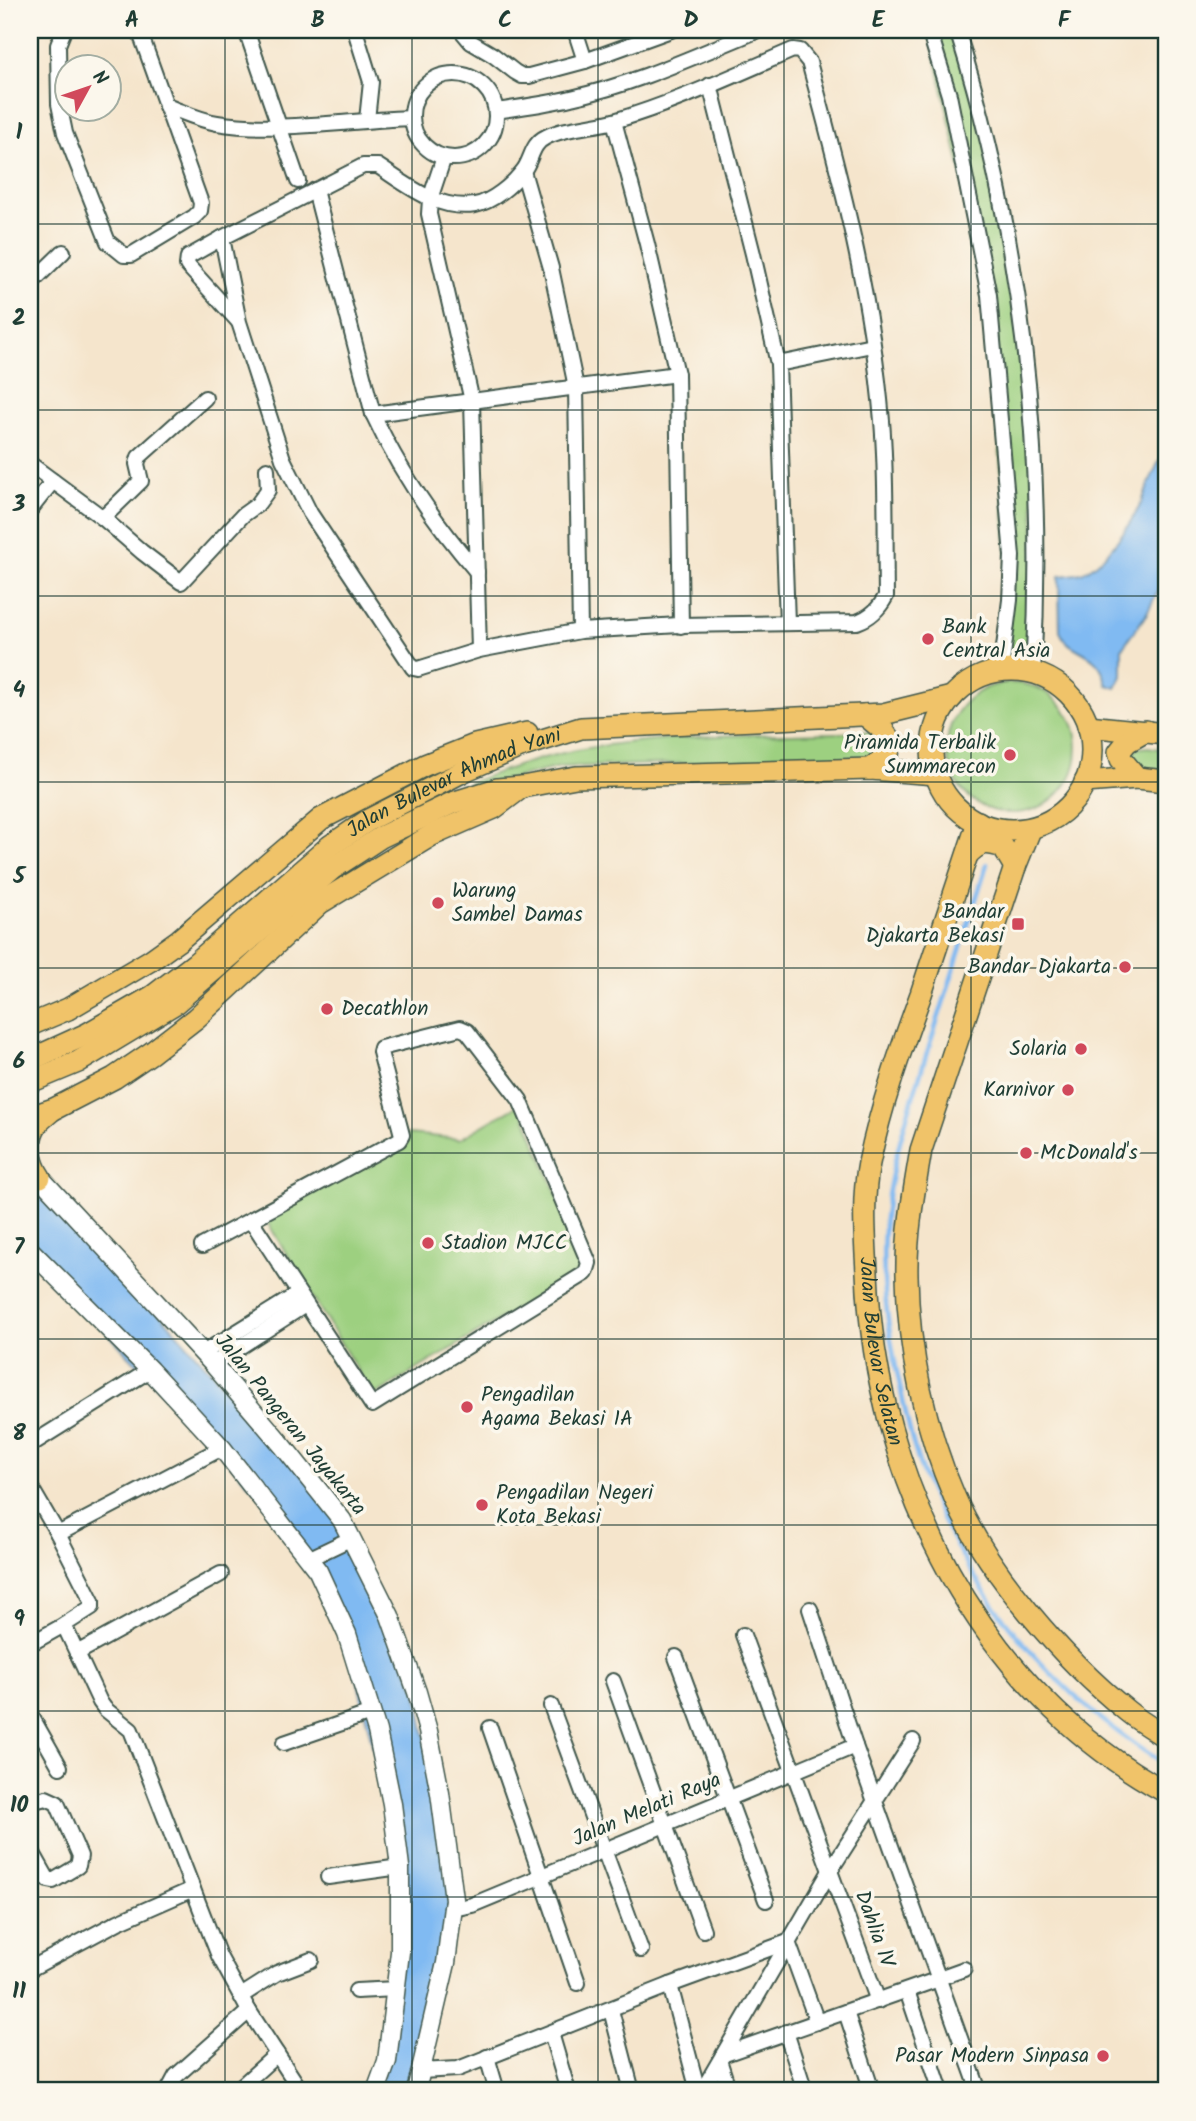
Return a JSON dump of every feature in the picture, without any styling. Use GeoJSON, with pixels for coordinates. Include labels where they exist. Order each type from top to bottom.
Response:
{"type":"FeatureCollection","features":[{"type":"Feature","properties":{"kind":"main road"},"geometry":{"type":"LineString","coordinates":[[1001,671],[1033,673],[1057,684],[1076,702],[1088,726],[1092,754],[1085,782],[1065,812],[1049,823],[1030,830],[993,828],[960,810],[945,793],[936,774],[932,754],[934,733],[940,714],[951,697],[971,681],[1001,671]]}},
{"type":"Feature","properties":{"kind":"main road","name":"Jalan Bulevar Ahmad Yani"},"geometry":{"type":"LineString","coordinates":[[30,1082],[78,1062],[174,1004],[332,869],[375,828],[488,761],[520,747],[581,728],[883,714],[951,697]]}},
{"type":"Feature","properties":{"kind":"main road"},"geometry":{"type":"LineString","coordinates":[[865,715],[883,730],[890,741],[888,755],[870,769]]}},
{"type":"Feature","properties":{"kind":"main road"},"geometry":{"type":"LineString","coordinates":[[1088,726],[1156,732]]}},
{"type":"Feature","properties":{"kind":"main road"},"geometry":{"type":"LineString","coordinates":[[30,1025],[68,1009],[151,960],[179,940],[312,827],[351,802],[425,765],[475,745],[527,733],[581,728]]}},
{"type":"Feature","properties":{"kind":"main road"},"geometry":{"type":"LineString","coordinates":[[1137,778],[1121,759],[1119,752],[1127,741],[1156,732]]}},
{"type":"Feature","properties":{"kind":"main road","name":"Jalan Bulevar Ahmad Yani"},"geometry":{"type":"LineString","coordinates":[[30,1060],[87,1034],[153,996],[196,963],[330,846],[452,803],[497,789],[576,777],[870,769],[936,774]]}},
{"type":"Feature","properties":{"kind":"main road"},"geometry":{"type":"LineString","coordinates":[[1085,782],[1115,778],[1166,781]]}},
{"type":"Feature","properties":{"kind":"main road"},"geometry":{"type":"LineString","coordinates":[[30,1117],[54,1109],[114,1078],[196,1018],[320,903],[432,835],[494,808],[522,787]]}},
{"type":"Feature","properties":{"kind":"main road","name":"Jalan Bulevar Selatan"},"geometry":{"type":"LineString","coordinates":[[978,822],[891,1081],[869,1164],[864,1216],[868,1298],[878,1373],[906,1478],[919,1510],[945,1567],[979,1621],[1009,1662],[1072,1725],[1140,1778],[1166,1792]]}},
{"type":"Feature","properties":{"kind":"main road","name":"Jalan Bulevar Selatan"},"geometry":{"type":"LineString","coordinates":[[1030,830],[1014,867],[921,1150],[913,1193],[907,1275],[913,1350],[928,1422],[955,1498],[983,1549],[1014,1594],[1085,1675],[1128,1713],[1166,1737]]}},
{"type":"Feature","properties":{"kind":"main road"},"geometry":{"type":"LineString","coordinates":[[968,854],[977,845],[985,842],[1003,847],[1014,867]]}},
{"type":"Feature","properties":{"kind":"main road"},"geometry":{"type":"LineString","coordinates":[[30,1099],[37,1105],[54,1109]]}},
{"type":"Feature","properties":{"kind":"main road"},"geometry":{"type":"LineString","coordinates":[[35,1172],[32,1165],[32,1137],[36,1125],[54,1109]]}},
{"type":"Feature","properties":{"kind":"street"},"geometry":{"type":"LineString","coordinates":[[64,30],[58,45],[59,93],[65,133],[108,242],[124,255],[131,255],[200,211],[200,195],[139,30]]}},
{"type":"Feature","properties":{"kind":"street"},"geometry":{"type":"LineString","coordinates":[[246,30],[298,181]]}},
{"type":"Feature","properties":{"kind":"street"},"geometry":{"type":"LineString","coordinates":[[355,30],[371,82],[367,120]]}},
{"type":"Feature","properties":{"kind":"street"},"geometry":{"type":"LineString","coordinates":[[461,30],[471,42],[522,76],[585,61],[671,30]]}},
{"type":"Feature","properties":{"kind":"street"},"geometry":{"type":"LineString","coordinates":[[575,30],[585,61]]}},
{"type":"Feature","properties":{"kind":"street"},"geometry":{"type":"LineString","coordinates":[[496,111],[572,98],[610,87],[661,70],[759,30]]}},
{"type":"Feature","properties":{"kind":"street"},"geometry":{"type":"LineString","coordinates":[[929,30],[949,96],[989,295],[1012,556],[1010,600],[1001,671]]}},
{"type":"Feature","properties":{"kind":"street"},"geometry":{"type":"LineString","coordinates":[[957,30],[999,190],[1013,262],[1023,336],[1035,495],[1038,591],[1033,673]]}},
{"type":"Feature","properties":{"kind":"street"},"geometry":{"type":"LineString","coordinates":[[222,238],[239,322],[279,449],[296,487],[408,664],[418,669],[479,650],[580,631],[857,622],[874,613],[886,596],[882,421],[872,345],[856,249],[809,62],[800,51],[793,50],[614,121],[549,136],[539,141],[523,171],[493,198],[483,203],[462,205],[430,199],[378,166],[371,165],[315,190],[222,238],[188,257],[187,265],[239,322]]}},
{"type":"Feature","properties":{"kind":"street"},"geometry":{"type":"LineString","coordinates":[[458,74],[478,81],[492,97],[496,111],[496,125],[491,137],[482,148],[471,155],[458,158],[444,157],[432,152],[422,143],[412,118],[420,91],[430,81],[443,75],[458,74]]}},
{"type":"Feature","properties":{"kind":"street"},"geometry":{"type":"LineString","coordinates":[[710,85],[778,364],[787,623]]}},
{"type":"Feature","properties":{"kind":"street"},"geometry":{"type":"LineString","coordinates":[[166,106],[215,122],[279,125],[412,118]]}},
{"type":"Feature","properties":{"kind":"street"},"geometry":{"type":"LineString","coordinates":[[614,121],[647,244],[677,373],[681,626]]}},
{"type":"Feature","properties":{"kind":"street"},"geometry":{"type":"LineString","coordinates":[[444,157],[430,199],[432,234],[472,401],[479,650]]}},
{"type":"Feature","properties":{"kind":"street"},"geometry":{"type":"LineString","coordinates":[[523,171],[551,268],[576,387],[580,631]]}},
{"type":"Feature","properties":{"kind":"street"},"geometry":{"type":"LineString","coordinates":[[315,190],[373,414],[386,443],[421,498],[477,572]]}},
{"type":"Feature","properties":{"kind":"street"},"geometry":{"type":"LineString","coordinates":[[30,284],[64,252]]}},
{"type":"Feature","properties":{"kind":"street"},"geometry":{"type":"LineString","coordinates":[[778,364],[872,345]]}},
{"type":"Feature","properties":{"kind":"street"},"geometry":{"type":"LineString","coordinates":[[373,414],[677,373]]}},
{"type":"Feature","properties":{"kind":"street"},"geometry":{"type":"LineString","coordinates":[[103,518],[141,481],[136,460],[205,398]]}},
{"type":"Feature","properties":{"kind":"street"},"geometry":{"type":"LineString","coordinates":[[30,464],[103,518],[181,582],[243,515],[257,505],[268,490],[267,469]]}},
{"type":"Feature","properties":{"kind":"street"},"geometry":{"type":"LineString","coordinates":[[30,510],[53,481]]}},
{"type":"Feature","properties":{"kind":"street"},"geometry":{"type":"LineString","coordinates":[[202,1247],[251,1220],[399,1140],[402,1135],[381,1048],[460,1028],[467,1031],[520,1100],[589,1263],[586,1273],[375,1405],[370,1404],[251,1220]]}},
{"type":"Feature","properties":{"kind":"street","name":"Jalan Pangeran Jayakarta"},"geometry":{"type":"LineString","coordinates":[[35,1172],[208,1359],[308,1477],[342,1520],[390,1616],[424,1718],[440,1793],[454,1899],[446,1963],[416,2091]]}},
{"type":"Feature","properties":{"kind":"street"},"geometry":{"type":"LineString","coordinates":[[30,1250],[150,1370],[222,1448],[318,1572],[347,1634],[371,1713],[392,1804],[400,1867],[400,1952],[387,2061],[376,2091]]}},
{"type":"Feature","properties":{"kind":"street"},"geometry":{"type":"LineString","coordinates":[[208,1359],[301,1299]]}},
{"type":"Feature","properties":{"kind":"street"},"geometry":{"type":"LineString","coordinates":[[30,1445],[150,1370]]}},
{"type":"Feature","properties":{"kind":"street"},"geometry":{"type":"LineString","coordinates":[[58,1534],[222,1448]]}},
{"type":"Feature","properties":{"kind":"street"},"geometry":{"type":"LineString","coordinates":[[30,1486],[92,1601],[89,1610],[30,1644]]}},
{"type":"Feature","properties":{"kind":"street"},"geometry":{"type":"LineString","coordinates":[[308,1559],[352,1538]]}},
{"type":"Feature","properties":{"kind":"street"},"geometry":{"type":"LineString","coordinates":[[78,1653],[220,1574]]}},
{"type":"Feature","properties":{"kind":"street"},"geometry":{"type":"LineString","coordinates":[[810,1609],[855,1746],[979,2091]]}},
{"type":"Feature","properties":{"kind":"street"},"geometry":{"type":"LineString","coordinates":[[64,1625],[100,1702],[136,1737],[219,1956],[249,2011],[301,2091]]}},
{"type":"Feature","properties":{"kind":"street","name":"Dahlia lV"},"geometry":{"type":"LineString","coordinates":[[743,1635],[878,2001]]}},
{"type":"Feature","properties":{"kind":"street"},"geometry":{"type":"LineString","coordinates":[[676,1657],[766,1900]]}},
{"type":"Feature","properties":{"kind":"street"},"geometry":{"type":"LineString","coordinates":[[614,1681],[703,1930]]}},
{"type":"Feature","properties":{"kind":"street"},"geometry":{"type":"LineString","coordinates":[[551,1706],[641,1950]]}},
{"type":"Feature","properties":{"kind":"street"},"geometry":{"type":"LineString","coordinates":[[284,1743],[371,1713]]}},
{"type":"Feature","properties":{"kind":"street"},"geometry":{"type":"LineString","coordinates":[[30,1714],[60,1767]]}},
{"type":"Feature","properties":{"kind":"street"},"geometry":{"type":"LineString","coordinates":[[490,1728],[578,1983]]}},
{"type":"Feature","properties":{"kind":"street"},"geometry":{"type":"LineString","coordinates":[[700,2091],[722,2059],[830,1871],[913,1741]]}},
{"type":"Feature","properties":{"kind":"street","name":"Jalan Melati Raya"},"geometry":{"type":"LineString","coordinates":[[453,1909],[472,1905],[855,1746]]}},
{"type":"Feature","properties":{"kind":"street"},"geometry":{"type":"LineString","coordinates":[[30,1802],[47,1798],[61,1808],[80,1856],[78,1866],[53,1881],[48,1880],[30,1848]]}},
{"type":"Feature","properties":{"kind":"street"},"geometry":{"type":"LineString","coordinates":[[327,1877],[400,1867]]}},
{"type":"Feature","properties":{"kind":"street"},"geometry":{"type":"LineString","coordinates":[[30,1969],[118,1922],[193,1889]]}},
{"type":"Feature","properties":{"kind":"street"},"geometry":{"type":"LineString","coordinates":[[420,2071],[458,2069],[670,1985],[788,1942]]}},
{"type":"Feature","properties":{"kind":"street"},"geometry":{"type":"LineString","coordinates":[[788,1942],[817,2022]]}},
{"type":"Feature","properties":{"kind":"street"},"geometry":{"type":"LineString","coordinates":[[241,1996],[277,1973],[311,1960]]}},
{"type":"Feature","properties":{"kind":"street"},"geometry":{"type":"LineString","coordinates":[[722,2059],[786,2032],[964,1969]]}},
{"type":"Feature","properties":{"kind":"street"},"geometry":{"type":"LineString","coordinates":[[670,1985],[700,2091]]}},
{"type":"Feature","properties":{"kind":"street"},"geometry":{"type":"LineString","coordinates":[[356,1991],[396,1989]]}},
{"type":"Feature","properties":{"kind":"street"},"geometry":{"type":"LineString","coordinates":[[907,1991],[941,2091]]}},
{"type":"Feature","properties":{"kind":"street"},"geometry":{"type":"LineString","coordinates":[[611,2010],[632,2091]]}},
{"type":"Feature","properties":{"kind":"street"},"geometry":{"type":"LineString","coordinates":[[168,2091],[176,2076],[249,2011]]}},
{"type":"Feature","properties":{"kind":"street"},"geometry":{"type":"LineString","coordinates":[[846,2012],[872,2091]]}},
{"type":"Feature","properties":{"kind":"street"},"geometry":{"type":"LineString","coordinates":[[786,2032],[805,2091]]}},
{"type":"Feature","properties":{"kind":"street"},"geometry":{"type":"LineString","coordinates":[[551,2033],[568,2091]]}},
{"type":"Feature","properties":{"kind":"street"},"geometry":{"type":"LineString","coordinates":[[236,2091],[277,2054]]}},
{"type":"Feature","properties":{"kind":"street"},"geometry":{"type":"LineString","coordinates":[[487,2057],[497,2091]]}},
{"type":"Feature","properties":{"kind":"street"},"geometry":{"type":"LineString","coordinates":[[722,2059],[729,2091]]}},
{"type":"Feature","properties":{"kind":"green space"},"geometry":{"type":"Polygon","coordinates":[[[929,30],[957,30],[999,190],[1034,468],[1033,673],[1001,671],[1010,600],[989,295],[929,30]]]}},
{"type":"Feature","properties":{"kind":"green space"},"geometry":{"type":"Polygon","coordinates":[[[1012,683],[1037,688],[1058,702],[1072,723],[1077,748],[1072,773],[1058,794],[1037,808],[1012,813],[987,808],[966,794],[952,773],[947,748],[952,723],[966,702],[987,688],[1012,683]]]}},
{"type":"Feature","properties":{"kind":"green space"},"geometry":{"type":"Polygon","coordinates":[[[874,732],[884,745],[873,758],[560,767],[473,788],[469,783],[553,755],[618,744],[728,736],[874,732]]]}},
{"type":"Feature","properties":{"kind":"green space"},"geometry":{"type":"Polygon","coordinates":[[[1148,747],[1166,750],[1166,771],[1137,768],[1130,760],[1132,749],[1148,747]]]}},
{"type":"Feature","properties":{"kind":"green space","name":"Stadion MJCC"},"geometry":{"type":"Polygon","coordinates":[[[520,1104],[586,1267],[373,1396],[266,1220],[409,1134],[460,1139],[520,1104]]]}},
{"type":"Feature","properties":{"kind":"water"},"geometry":{"type":"Polygon","coordinates":[[[1166,450],[1166,574],[1146,615],[1122,648],[1122,676],[1116,688],[1107,685],[1097,662],[1070,645],[1063,637],[1060,631],[1059,576],[1081,573],[1108,552],[1138,508],[1166,450]]]}},
{"type":"Feature","properties":{"kind":"water"},"geometry":{"type":"Polygon","coordinates":[[[30,1167],[342,1520],[417,1692],[454,1899],[416,2091],[376,2091],[383,2076],[400,1867],[347,1634],[261,1497],[30,1250],[30,1167]]]}},
{"type":"Feature","properties":{"kind":"waterway"},"geometry":{"type":"LineString","coordinates":[[987,864],[908,1113],[889,1189],[883,1250],[887,1311],[897,1372],[913,1443],[927,1484],[947,1528],[995,1608],[1055,1678],[1126,1738],[1166,1765]]}},
{"type":"Feature","properties":{"kind":"place","name":"Bank Central Asia"},"geometry":{"type":"Point","coordinates":[928,639]}},
{"type":"Feature","properties":{"kind":"place","name":"Piramida Terbalik Summarecon"},"geometry":{"type":"Point","coordinates":[1010,755]}},
{"type":"Feature","properties":{"kind":"place","name":"Warung Sambel Damas"},"geometry":{"type":"Point","coordinates":[438,903]}},
{"type":"Feature","properties":{"kind":"place","name":"Bandar Djakarta Bekasi"},"geometry":{"type":"Point","coordinates":[1018,924]}},
{"type":"Feature","properties":{"kind":"place","name":"Bandar Djakarta"},"geometry":{"type":"Point","coordinates":[1125,967]}},
{"type":"Feature","properties":{"kind":"place","name":"Decathlon"},"geometry":{"type":"Point","coordinates":[327,1009]}},
{"type":"Feature","properties":{"kind":"place","name":"Solaria"},"geometry":{"type":"Point","coordinates":[1081,1049]}},
{"type":"Feature","properties":{"kind":"place","name":"Karnivor"},"geometry":{"type":"Point","coordinates":[1068,1090]}},
{"type":"Feature","properties":{"kind":"place","name":"McDonald's"},"geometry":{"type":"Point","coordinates":[1026,1153]}},
{"type":"Feature","properties":{"kind":"place","name":"Stadion MJCC"},"geometry":{"type":"Point","coordinates":[428,1243]}},
{"type":"Feature","properties":{"kind":"place","name":"Pengadilan Agama Bekasi 1A"},"geometry":{"type":"Point","coordinates":[467,1407]}},
{"type":"Feature","properties":{"kind":"place","name":"Pengadilan Negeri Kota Bekasi"},"geometry":{"type":"Point","coordinates":[482,1505]}},
{"type":"Feature","properties":{"kind":"place","name":"Pasar Modern Sinpasa"},"geometry":{"type":"Point","coordinates":[1103,2056]}}]}
